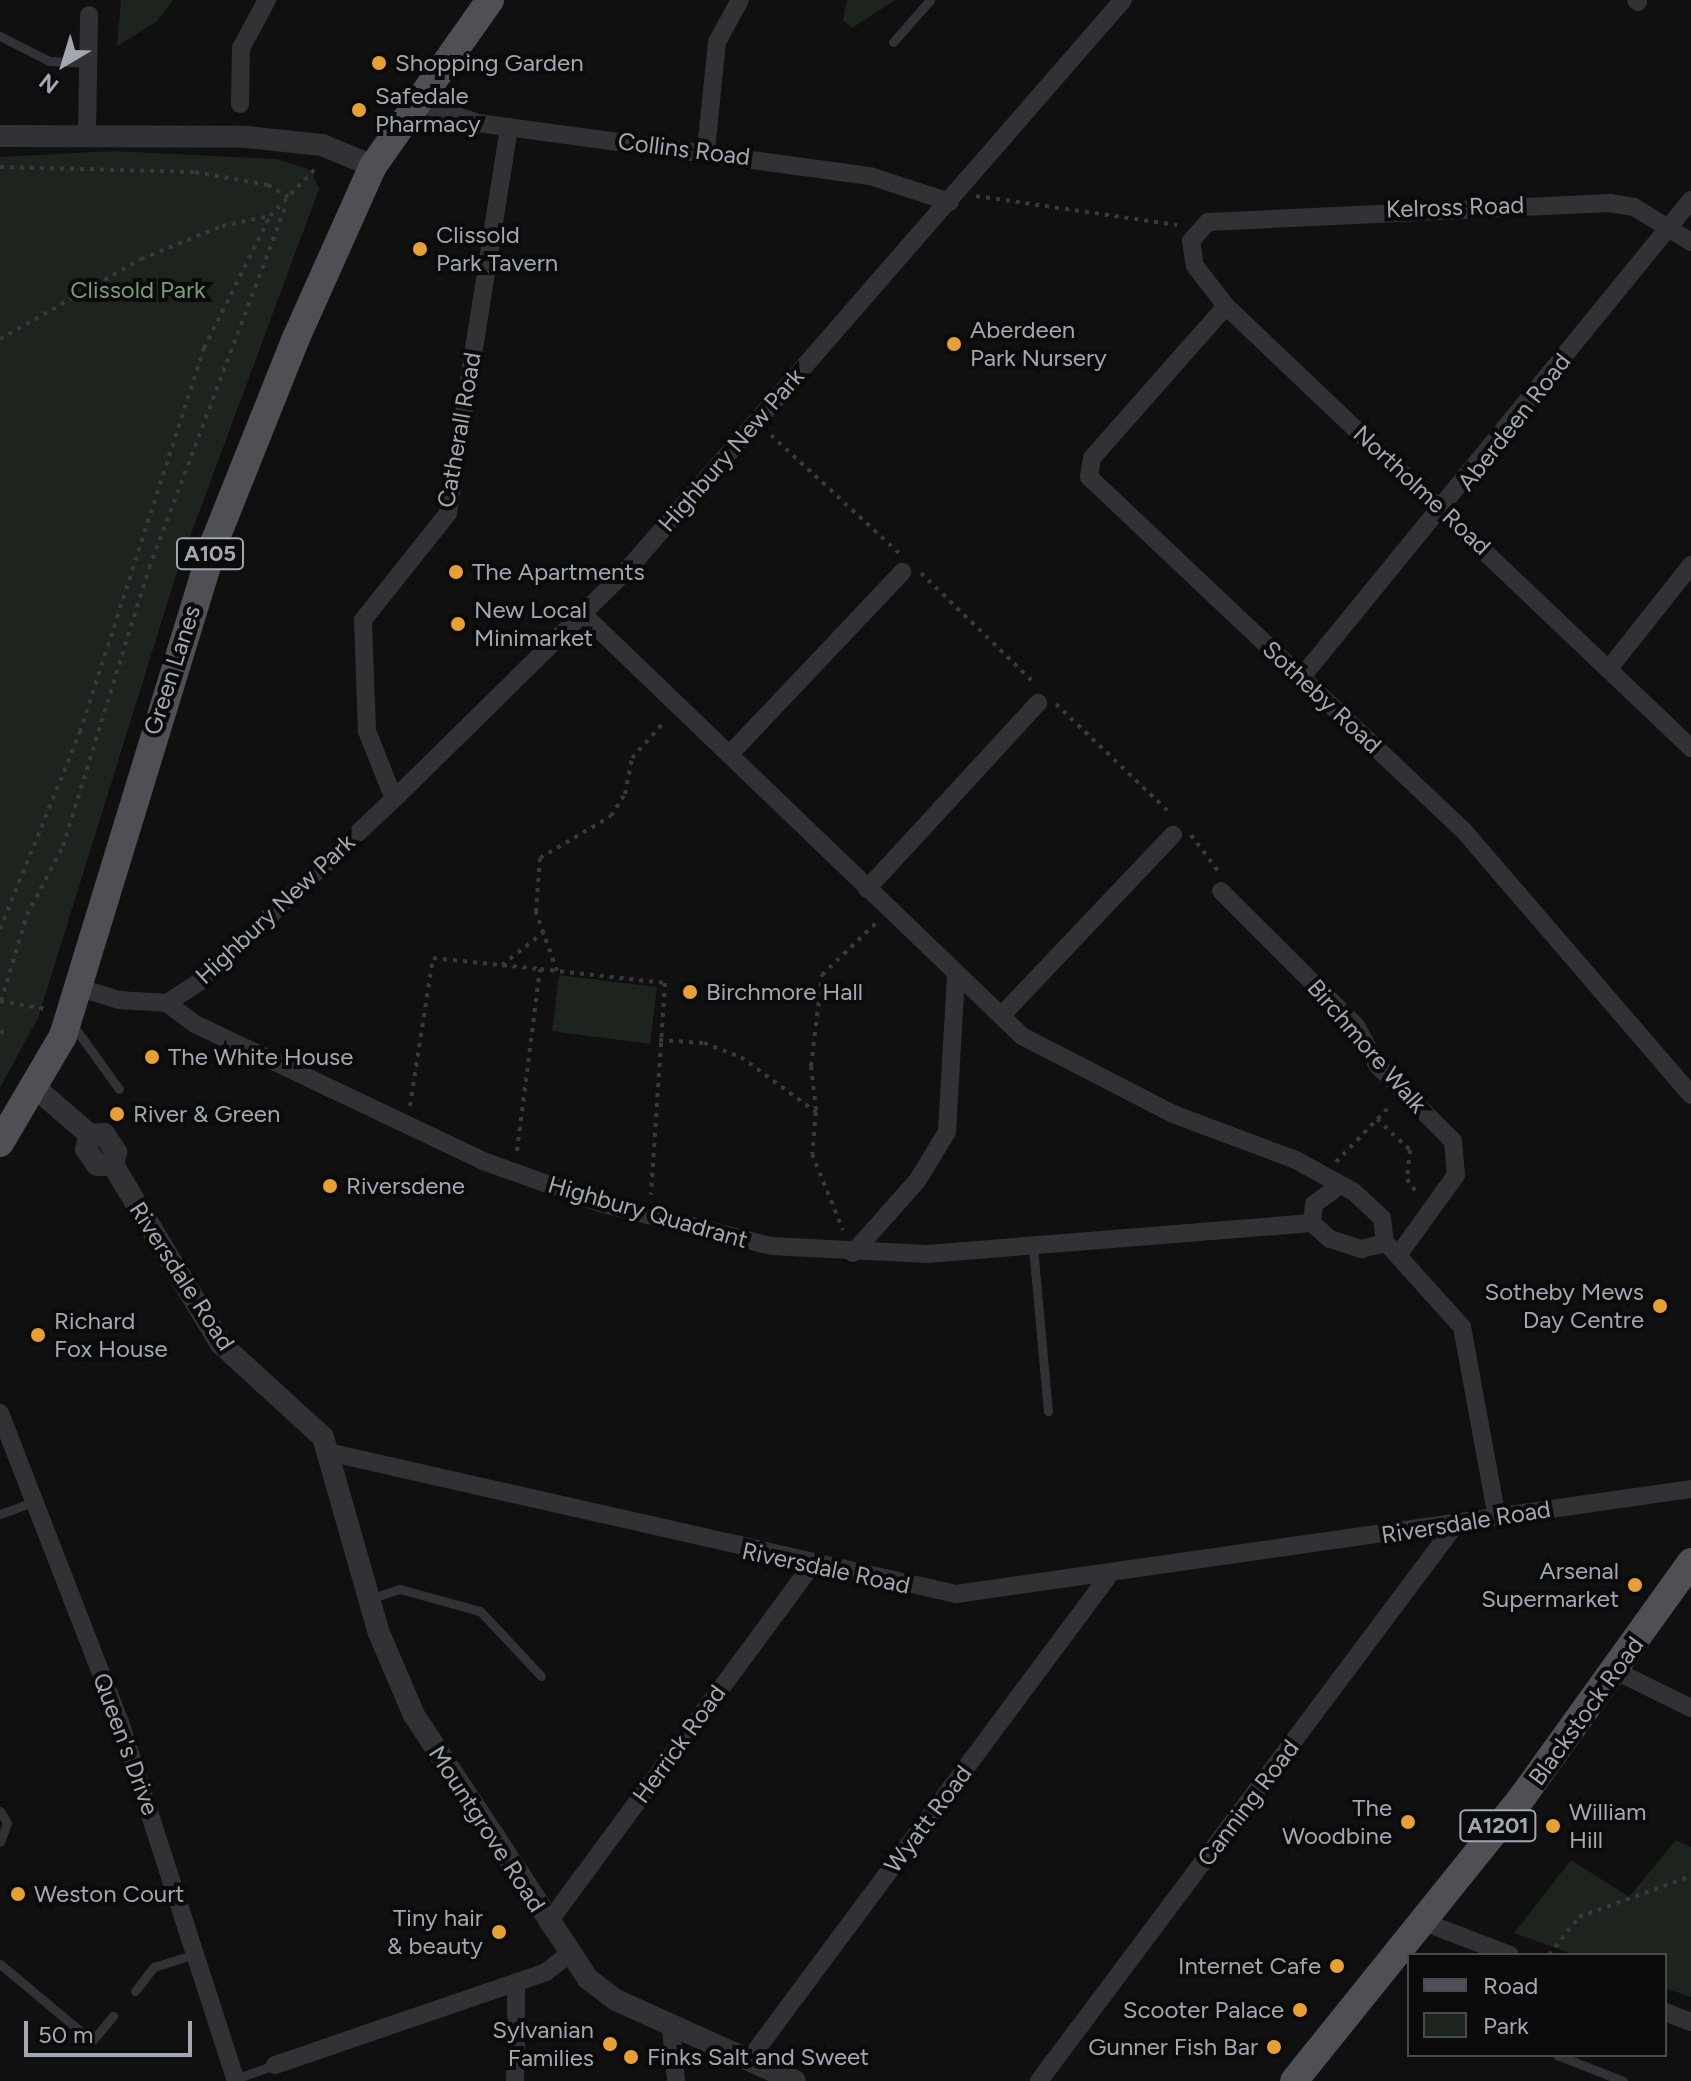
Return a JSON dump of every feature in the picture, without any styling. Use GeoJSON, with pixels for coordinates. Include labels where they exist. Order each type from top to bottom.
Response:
{"type":"FeatureCollection","features":[{"type":"Feature","properties":{"kind":"main road","name":"Green Lanes"},"geometry":{"type":"LineString","coordinates":[[0,1143],[38,1090],[58,1015],[77,987],[214,543],[373,166],[490,0]]}},
{"type":"Feature","properties":{"kind":"main road","name":"Blackstock Road"},"geometry":{"type":"LineString","coordinates":[[1294,2081],[1618,1672],[1691,1562]]}},
{"type":"Feature","properties":{"kind":"street"},"geometry":{"type":"LineString","coordinates":[[240,104],[241,48],[267,0]]}},
{"type":"Feature","properties":{"kind":"street"},"geometry":{"type":"LineString","coordinates":[[706,150],[717,42],[740,0]]}},
{"type":"Feature","properties":{"kind":"street","name":"Highbury New Park"},"geometry":{"type":"LineString","coordinates":[[167,1003],[199,982],[585,616],[954,198],[1123,0]]}},
{"type":"Feature","properties":{"kind":"street"},"geometry":{"type":"LineString","coordinates":[[87,132],[89,15]]}},
{"type":"Feature","properties":{"kind":"street","name":"Collins Road"},"geometry":{"type":"LineString","coordinates":[[418,103],[509,127],[706,150],[870,176],[954,198]]}},
{"type":"Feature","properties":{"kind":"street","name":"Catherall Road"},"geometry":{"type":"LineString","coordinates":[[394,799],[367,731],[363,620],[448,513],[509,127]]}},
{"type":"Feature","properties":{"kind":"street"},"geometry":{"type":"LineString","coordinates":[[0,136],[87,132],[304,143],[373,166]]}},
{"type":"Feature","properties":{"kind":"street","name":"Aberdeen Road"},"geometry":{"type":"LineString","coordinates":[[1301,678],[1444,510],[1691,200]]}},
{"type":"Feature","properties":{"kind":"street","name":"Kelross Road"},"geometry":{"type":"LineString","coordinates":[[1202,226],[1610,203],[1634,207],[1691,242]]}},
{"type":"Feature","properties":{"kind":"street","name":"Northolme Road"},"geometry":{"type":"LineString","coordinates":[[1202,226],[1195,266],[1226,306],[1611,666],[1691,748]]}},
{"type":"Feature","properties":{"kind":"street","name":"Sotheby Road"},"geometry":{"type":"LineString","coordinates":[[1226,306],[1087,472],[1509,878],[1691,1095]]}},
{"type":"Feature","properties":{"kind":"street"},"geometry":{"type":"LineString","coordinates":[[1611,666],[1691,565]]}},
{"type":"Feature","properties":{"kind":"street"},"geometry":{"type":"LineString","coordinates":[[732,752],[902,572]]}},
{"type":"Feature","properties":{"kind":"street"},"geometry":{"type":"LineString","coordinates":[[585,616],[732,752],[956,977],[1001,1016],[1107,1082],[1332,1181],[1374,1207],[1392,1248],[1462,1327],[1497,1517]]}},
{"type":"Feature","properties":{"kind":"street"},"geometry":{"type":"LineString","coordinates":[[867,889],[1038,703]]}},
{"type":"Feature","properties":{"kind":"street"},"geometry":{"type":"LineString","coordinates":[[1001,1016],[1173,835]]}},
{"type":"Feature","properties":{"kind":"street","name":"Birchmore Walk"},"geometry":{"type":"LineString","coordinates":[[1221,891],[1356,1026],[1378,1066],[1457,1151],[1456,1175],[1433,1209],[1392,1248]]}},
{"type":"Feature","properties":{"kind":"street"},"geometry":{"type":"LineString","coordinates":[[853,1253],[917,1181],[947,1132],[956,977]]}},
{"type":"Feature","properties":{"kind":"street"},"geometry":{"type":"LineString","coordinates":[[77,987],[119,1000],[167,1003]]}},
{"type":"Feature","properties":{"kind":"street","name":"Highbury Quadrant"},"geometry":{"type":"LineString","coordinates":[[167,1003],[404,1127],[514,1173],[649,1218],[771,1246],[853,1253],[1033,1247],[1312,1223]]}},
{"type":"Feature","properties":{"kind":"street","name":"Riversdale Road"},"geometry":{"type":"LineString","coordinates":[[38,1090],[90,1135],[104,1134],[116,1152],[113,1165],[221,1344],[312,1424],[328,1452],[811,1566],[956,1594],[1107,1578],[1691,1489]]}},
{"type":"Feature","properties":{"kind":"street"},"geometry":{"type":"LineString","coordinates":[[1332,1181],[1314,1204],[1312,1223],[1330,1239],[1361,1249],[1392,1248]]}},
{"type":"Feature","properties":{"kind":"street","name":"Queen's Drive"},"geometry":{"type":"LineString","coordinates":[[0,1413],[35,1501],[199,1953],[236,2080]]}},
{"type":"Feature","properties":{"kind":"street","name":"Mountgrove Road"},"geometry":{"type":"LineString","coordinates":[[328,1452],[368,1599],[414,1715],[570,1953],[599,1989],[671,2027],[795,2081]]}},
{"type":"Feature","properties":{"kind":"street","name":"Canning Road"},"geometry":{"type":"LineString","coordinates":[[1039,2081],[1456,1524]]}},
{"type":"Feature","properties":{"kind":"street","name":"Herrick Road"},"geometry":{"type":"LineString","coordinates":[[548,1923],[811,1566]]}},
{"type":"Feature","properties":{"kind":"street","name":"Wyatt Road"},"geometry":{"type":"LineString","coordinates":[[748,2061],[1107,1578]]}},
{"type":"Feature","properties":{"kind":"street"},"geometry":{"type":"LineString","coordinates":[[1618,1672],[1691,1708]]}},
{"type":"Feature","properties":{"kind":"street"},"geometry":{"type":"LineString","coordinates":[[1421,1921],[1505,1953]]}},
{"type":"Feature","properties":{"kind":"street"},"geometry":{"type":"LineString","coordinates":[[275,2065],[516,1983],[570,1953]]}},
{"type":"Feature","properties":{"kind":"street"},"geometry":{"type":"LineString","coordinates":[[516,1983],[516,2016]]}},
{"type":"Feature","properties":{"kind":"street"},"geometry":{"type":"LineString","coordinates":[[1667,2013],[1691,2022]]}},
{"type":"Feature","properties":{"kind":"street"},"geometry":{"type":"LineString","coordinates":[[671,2027],[676,2081]]}},
{"type":"Feature","properties":{"kind":"street"},"geometry":{"type":"LineString","coordinates":[[515,2081],[516,2041]]}},
{"type":"Feature","properties":{"kind":"lane"},"geometry":{"type":"LineString","coordinates":[[893,42],[930,0]]}},
{"type":"Feature","properties":{"kind":"lane"},"geometry":{"type":"LineString","coordinates":[[0,36],[49,61],[89,63]]}},
{"type":"Feature","properties":{"kind":"lane"},"geometry":{"type":"LineString","coordinates":[[58,1015],[119,1089]]}},
{"type":"Feature","properties":{"kind":"lane"},"geometry":{"type":"LineString","coordinates":[[1033,1247],[1048,1411]]}},
{"type":"Feature","properties":{"kind":"lane"},"geometry":{"type":"LineString","coordinates":[[0,1514],[35,1501]]}},
{"type":"Feature","properties":{"kind":"lane"},"geometry":{"type":"LineString","coordinates":[[368,1599],[400,1589],[480,1611],[541,1676]]}},
{"type":"Feature","properties":{"kind":"lane"},"geometry":{"type":"LineString","coordinates":[[0,1811],[7,1823],[0,1842]]}},
{"type":"Feature","properties":{"kind":"lane"},"geometry":{"type":"LineString","coordinates":[[135,1991],[154,1967],[199,1953]]}},
{"type":"Feature","properties":{"kind":"lane"},"geometry":{"type":"LineString","coordinates":[[0,1964],[92,2041],[113,2016]]}},
{"type":"Feature","properties":{"kind":"lane"},"geometry":{"type":"LineString","coordinates":[[1562,2057],[1623,2081]]}},
{"type":"Feature","properties":{"kind":"lane"},"geometry":{"type":"LineString","coordinates":[[236,2080],[275,2065]]}},
{"type":"Feature","properties":{"kind":"path"},"geometry":{"type":"LineString","coordinates":[[0,167],[195,172],[268,185],[292,199]]}},
{"type":"Feature","properties":{"kind":"path"},"geometry":{"type":"LineString","coordinates":[[0,339],[141,259],[222,226],[270,216],[292,199],[312,169]]}},
{"type":"Feature","properties":{"kind":"path"},"geometry":{"type":"LineString","coordinates":[[954,198],[1202,226]]}},
{"type":"Feature","properties":{"kind":"path"},"geometry":{"type":"LineString","coordinates":[[58,1015],[0,1001],[27,915],[63,846],[149,568],[287,203]]}},
{"type":"Feature","properties":{"kind":"path"},"geometry":{"type":"LineString","coordinates":[[0,929],[80,732],[181,405],[270,216]]}},
{"type":"Feature","properties":{"kind":"path"},"geometry":{"type":"LineString","coordinates":[[755,421],[1182,825],[1209,854],[1221,891]]}},
{"type":"Feature","properties":{"kind":"path"},"geometry":{"type":"LineString","coordinates":[[557,971],[536,912],[540,858],[611,816],[625,794],[632,758],[681,705]]}},
{"type":"Feature","properties":{"kind":"path"},"geometry":{"type":"LineString","coordinates":[[853,1253],[812,1154],[816,1112],[811,1066],[822,975],[890,912]]}},
{"type":"Feature","properties":{"kind":"path"},"geometry":{"type":"LineString","coordinates":[[502,965],[544,932]]}},
{"type":"Feature","properties":{"kind":"path"},"geometry":{"type":"LineString","coordinates":[[404,1127],[419,1071],[433,958],[665,983],[659,1040],[663,1084],[649,1218]]}},
{"type":"Feature","properties":{"kind":"path"},"geometry":{"type":"LineString","coordinates":[[514,1173],[540,969]]}},
{"type":"Feature","properties":{"kind":"path"},"geometry":{"type":"LineString","coordinates":[[659,1040],[704,1043],[741,1057],[816,1112]]}},
{"type":"Feature","properties":{"kind":"path"},"geometry":{"type":"LineString","coordinates":[[1332,1181],[1377,1119],[1404,1091]]}},
{"type":"Feature","properties":{"kind":"path"},"geometry":{"type":"LineString","coordinates":[[1377,1119],[1410,1150],[1409,1185],[1433,1209]]}},
{"type":"Feature","properties":{"kind":"path"},"geometry":{"type":"LineString","coordinates":[[1551,1953],[1579,1917],[1691,1876]]}},
{"type":"Feature","properties":{"kind":"green space"},"geometry":{"type":"Polygon","coordinates":[[[121,0],[173,0],[156,22],[117,46],[121,0]]]}},
{"type":"Feature","properties":{"kind":"green space"},"geometry":{"type":"Polygon","coordinates":[[[847,0],[895,0],[852,28],[843,20],[847,0]]]}},
{"type":"Feature","properties":{"kind":"green space","name":"Clissold Park"},"geometry":{"type":"Polygon","coordinates":[[[112,151],[276,159],[311,170],[319,189],[178,569],[38,1018],[0,1088],[0,157],[112,151]]]}},
{"type":"Feature","properties":{"kind":"green space"},"geometry":{"type":"Polygon","coordinates":[[[559,975],[657,987],[650,1044],[552,1031],[559,975]]]}},
{"type":"Feature","properties":{"kind":"green space"},"geometry":{"type":"Polygon","coordinates":[[[1676,1840],[1691,1847],[1691,1997],[1667,1989],[1667,1953],[1569,1953],[1514,1933],[1571,1860],[1629,1897],[1676,1840]]]}},
{"type":"Feature","properties":{"kind":"place","name":"Shopping Garden"},"geometry":{"type":"Point","coordinates":[379,63]}},
{"type":"Feature","properties":{"kind":"place","name":"Safedale Pharmacy"},"geometry":{"type":"Point","coordinates":[359,110]}},
{"type":"Feature","properties":{"kind":"place","name":"Clissold Park Tavern"},"geometry":{"type":"Point","coordinates":[420,249]}},
{"type":"Feature","properties":{"kind":"place","name":"Aberdeen Park Nursery"},"geometry":{"type":"Point","coordinates":[954,344]}},
{"type":"Feature","properties":{"kind":"place","name":"The Apartments"},"geometry":{"type":"Point","coordinates":[456,572]}},
{"type":"Feature","properties":{"kind":"place","name":"New Local Minimarket"},"geometry":{"type":"Point","coordinates":[458,624]}},
{"type":"Feature","properties":{"kind":"place","name":"Birchmore Hall"},"geometry":{"type":"Point","coordinates":[690,992]}},
{"type":"Feature","properties":{"kind":"place","name":"The White House"},"geometry":{"type":"Point","coordinates":[152,1057]}},
{"type":"Feature","properties":{"kind":"place","name":"River & Green"},"geometry":{"type":"Point","coordinates":[117,1114]}},
{"type":"Feature","properties":{"kind":"place","name":"Riversdene"},"geometry":{"type":"Point","coordinates":[330,1186]}},
{"type":"Feature","properties":{"kind":"place","name":"Sotheby Mews Day Centre"},"geometry":{"type":"Point","coordinates":[1660,1306]}},
{"type":"Feature","properties":{"kind":"place","name":"Richard Fox House"},"geometry":{"type":"Point","coordinates":[38,1335]}},
{"type":"Feature","properties":{"kind":"place","name":"Arsenal Supermarket"},"geometry":{"type":"Point","coordinates":[1635,1585]}},
{"type":"Feature","properties":{"kind":"place","name":"The Woodbine"},"geometry":{"type":"Point","coordinates":[1408,1822]}},
{"type":"Feature","properties":{"kind":"place","name":"William Hill"},"geometry":{"type":"Point","coordinates":[1553,1826]}},
{"type":"Feature","properties":{"kind":"place","name":"Weston Court"},"geometry":{"type":"Point","coordinates":[18,1894]}},
{"type":"Feature","properties":{"kind":"place","name":"Tiny hair & beauty"},"geometry":{"type":"Point","coordinates":[499,1932]}},
{"type":"Feature","properties":{"kind":"place","name":"Internet Cafe"},"geometry":{"type":"Point","coordinates":[1337,1966]}},
{"type":"Feature","properties":{"kind":"place","name":"Scooter Palace"},"geometry":{"type":"Point","coordinates":[1300,2010]}},
{"type":"Feature","properties":{"kind":"place","name":"Sylvanian Families"},"geometry":{"type":"Point","coordinates":[610,2044]}},
{"type":"Feature","properties":{"kind":"place","name":"Gunner Fish Bar"},"geometry":{"type":"Point","coordinates":[1274,2047]}},
{"type":"Feature","properties":{"kind":"place","name":"Finks Salt and Sweet"},"geometry":{"type":"Point","coordinates":[631,2057]}}]}
